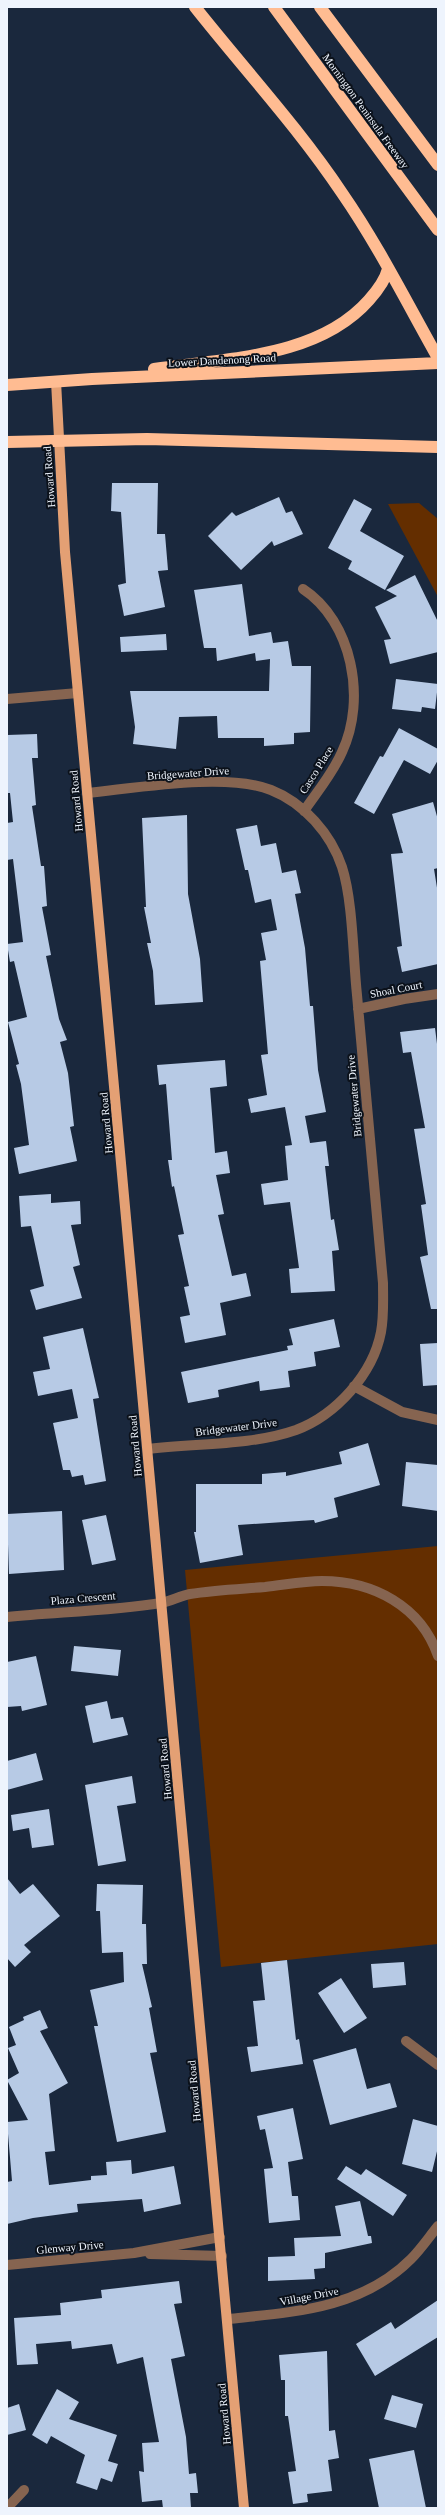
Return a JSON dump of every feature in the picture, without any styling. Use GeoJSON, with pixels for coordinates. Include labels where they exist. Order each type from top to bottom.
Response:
{"type":"FeatureCollection","features":[{"type":"Feature","properties":{"kind":"highway"},"geometry":{"type":"LineString","coordinates":[[195,7],[312,150],[343,194],[388,269],[438,358]]}},
{"type":"Feature","properties":{"kind":"highway","name":"Mornington Peninsula Freeway"},"geometry":{"type":"LineString","coordinates":[[274,7],[438,230]]}},
{"type":"Feature","properties":{"kind":"highway"},"geometry":{"type":"LineString","coordinates":[[320,7],[438,166]]}},
{"type":"Feature","properties":{"kind":"highway"},"geometry":{"type":"LineString","coordinates":[[92,379],[270,352],[310,342],[339,326],[359,311],[378,289],[388,269]]}},
{"type":"Feature","properties":{"kind":"highway","name":"Lower Dandenong Road"},"geometry":{"type":"LineString","coordinates":[[7,385],[92,379],[438,363]]}},
{"type":"Feature","properties":{"kind":"highway"},"geometry":{"type":"LineString","coordinates":[[7,442],[58,440],[186,440],[436,450]]}},
{"type":"Feature","properties":{"kind":"main road","name":"Howard Road"},"geometry":{"type":"LineString","coordinates":[[56,381],[58,440],[78,693],[228,2319],[244,2508]]}},
{"type":"Feature","properties":{"kind":"street","name":"Casco Place"},"geometry":{"type":"LineString","coordinates":[[303,589],[326,608],[334,621],[343,640],[353,693],[350,730],[343,751],[304,811]]}},
{"type":"Feature","properties":{"kind":"street"},"geometry":{"type":"LineString","coordinates":[[7,699],[78,693]]}},
{"type":"Feature","properties":{"kind":"street","name":"Bridgewater Drive"},"geometry":{"type":"LineString","coordinates":[[87,793],[231,781],[272,790],[304,811],[320,828],[342,867],[347,900],[358,1009],[383,1283],[383,1315],[376,1348],[354,1386],[336,1406],[297,1429],[256,1439],[148,1449]]}},
{"type":"Feature","properties":{"kind":"street","name":"Shoal Court"},"geometry":{"type":"LineString","coordinates":[[358,1009],[404,998],[438,994]]}},
{"type":"Feature","properties":{"kind":"street"},"geometry":{"type":"LineString","coordinates":[[354,1386],[402,1412],[438,1420]]}},
{"type":"Feature","properties":{"kind":"street","name":"Plaza Crescent"},"geometry":{"type":"LineString","coordinates":[[7,1617],[162,1603],[189,1594],[321,1581],[364,1586],[385,1594],[416,1617],[426,1631],[438,1656]]}},
{"type":"Feature","properties":{"kind":"street"},"geometry":{"type":"LineString","coordinates":[[406,2041],[438,2066]]}},
{"type":"Feature","properties":{"kind":"street","name":"Village Drive"},"geometry":{"type":"LineString","coordinates":[[228,2319],[310,2310],[362,2294],[396,2273],[412,2258],[438,2226]]}},
{"type":"Feature","properties":{"kind":"street","name":"Glenway Drive"},"geometry":{"type":"LineString","coordinates":[[7,2265],[134,2253],[220,2238]]}},
{"type":"Feature","properties":{"kind":"street","name":"Glenway Drive"},"geometry":{"type":"LineString","coordinates":[[134,2253],[222,2256]]}},
{"type":"Feature","properties":{"kind":"street"},"geometry":{"type":"LineString","coordinates":[[7,2508],[24,2490]]}},
{"type":"Feature","properties":{"kind":"shaded area"},"geometry":{"type":"Polygon","coordinates":[[[419,503],[438,519],[438,597],[388,504],[419,503]]]}},
{"type":"Feature","properties":{"kind":"shaded area"},"geometry":{"type":"Polygon","coordinates":[[[438,1546],[438,1944],[221,1967],[185,1570],[438,1546]]]}},
{"type":"Feature","properties":{"kind":"building"},"geometry":{"type":"Polygon","coordinates":[[[112,483],[158,483],[157,534],[165,534],[168,570],[158,571],[165,607],[124,616],[118,585],[126,583],[121,512],[111,511],[112,483]]]}},
{"type":"Feature","properties":{"kind":"building"},"geometry":{"type":"Polygon","coordinates":[[[279,497],[286,513],[292,511],[303,534],[274,546],[272,541],[241,570],[208,536],[232,512],[236,516],[279,497]]]}},
{"type":"Feature","properties":{"kind":"building"},"geometry":{"type":"Polygon","coordinates":[[[354,499],[372,509],[360,531],[404,556],[385,590],[348,569],[352,561],[328,548],[354,499]]]}},
{"type":"Feature","properties":{"kind":"building"},"geometry":{"type":"Polygon","coordinates":[[[415,575],[438,622],[438,652],[390,664],[384,640],[391,639],[375,607],[397,596],[386,590],[415,575]]]}},
{"type":"Feature","properties":{"kind":"building"},"geometry":{"type":"Polygon","coordinates":[[[242,584],[249,636],[271,632],[273,643],[288,641],[292,666],[311,666],[310,732],[294,733],[294,744],[264,746],[264,738],[218,738],[217,716],[179,717],[176,749],[133,744],[135,727],[130,691],[269,691],[270,659],[256,661],[255,653],[217,661],[216,648],[204,648],[194,590],[242,584]]]}},
{"type":"Feature","properties":{"kind":"building"},"geometry":{"type":"Polygon","coordinates":[[[166,634],[167,650],[121,652],[120,637],[166,634]]]}},
{"type":"Feature","properties":{"kind":"building"},"geometry":{"type":"Polygon","coordinates":[[[396,679],[438,684],[435,709],[422,707],[421,712],[392,709],[396,679]]]}},
{"type":"Feature","properties":{"kind":"building"},"geometry":{"type":"Polygon","coordinates":[[[399,728],[438,749],[438,760],[430,774],[404,760],[374,814],[354,803],[380,756],[383,757],[399,728]]]}},
{"type":"Feature","properties":{"kind":"building"},"geometry":{"type":"Polygon","coordinates":[[[37,734],[38,758],[32,758],[36,805],[32,806],[41,866],[44,866],[47,906],[42,907],[51,955],[46,956],[59,1019],[67,1040],[60,1042],[68,1073],[74,1126],[70,1127],[77,1161],[19,1174],[14,1148],[29,1145],[21,1084],[16,1065],[19,1064],[8,1022],[27,1017],[14,961],[10,962],[7,944],[23,942],[13,859],[7,860],[7,823],[13,822],[10,793],[7,793],[7,735],[37,734]]]}},
{"type":"Feature","properties":{"kind":"building"},"geometry":{"type":"Polygon","coordinates":[[[433,802],[438,820],[438,868],[434,869],[438,894],[438,964],[402,972],[397,947],[402,946],[391,854],[403,853],[392,814],[433,802]]]}},
{"type":"Feature","properties":{"kind":"building"},"geometry":{"type":"Polygon","coordinates":[[[187,815],[188,894],[200,959],[203,1002],[155,1005],[153,971],[147,943],[151,943],[144,907],[146,907],[142,818],[187,815]]]}},
{"type":"Feature","properties":{"kind":"building"},"geometry":{"type":"Polygon","coordinates":[[[257,825],[261,846],[276,843],[282,873],[296,870],[301,893],[295,894],[305,948],[310,1006],[313,1006],[318,1070],[326,1112],[305,1116],[310,1143],[326,1141],[329,1166],[325,1166],[331,1220],[334,1219],[339,1250],[332,1251],[335,1291],[291,1293],[289,1269],[299,1268],[290,1202],[264,1205],[261,1184],[288,1180],[285,1146],[292,1145],[285,1107],[251,1113],[248,1099],[267,1095],[261,1055],[268,1054],[260,961],[266,960],[261,933],[277,930],[271,899],[255,903],[248,870],[245,870],[236,829],[257,825]]]}},
{"type":"Feature","properties":{"kind":"building"},"geometry":{"type":"Polygon","coordinates":[[[435,1028],[438,1052],[438,1309],[431,1309],[420,1257],[428,1255],[421,1205],[426,1204],[414,1129],[425,1128],[411,1052],[403,1053],[400,1032],[435,1028]]]}},
{"type":"Feature","properties":{"kind":"building"},"geometry":{"type":"Polygon","coordinates":[[[225,1060],[227,1086],[210,1088],[215,1153],[227,1151],[230,1173],[216,1175],[224,1214],[218,1215],[232,1276],[246,1273],[251,1296],[220,1303],[226,1335],[185,1343],[180,1317],[190,1315],[184,1287],[189,1286],[178,1235],[184,1234],[174,1186],[172,1187],[168,1160],[172,1160],[166,1084],[159,1085],[157,1065],[225,1060]]]}},
{"type":"Feature","properties":{"kind":"building"},"geometry":{"type":"Polygon","coordinates":[[[51,1194],[51,1203],[80,1201],[81,1224],[71,1225],[80,1265],[73,1267],[82,1298],[36,1310],[30,1290],[44,1286],[31,1226],[21,1227],[19,1196],[51,1194]]]}},
{"type":"Feature","properties":{"kind":"building"},"geometry":{"type":"Polygon","coordinates":[[[334,1319],[340,1347],[314,1352],[316,1366],[288,1371],[290,1387],[260,1391],[259,1381],[218,1390],[219,1397],[188,1403],[181,1372],[288,1350],[287,1346],[293,1345],[289,1329],[334,1319]]]}},
{"type":"Feature","properties":{"kind":"building"},"geometry":{"type":"Polygon","coordinates":[[[83,1328],[99,1398],[93,1399],[106,1481],[85,1485],[83,1475],[72,1477],[70,1470],[63,1470],[53,1423],[78,1418],[72,1389],[38,1396],[33,1372],[50,1369],[43,1337],[83,1328]]]}},
{"type":"Feature","properties":{"kind":"building"},"geometry":{"type":"Polygon","coordinates":[[[438,1343],[438,1385],[423,1386],[420,1344],[438,1343]]]}},
{"type":"Feature","properties":{"kind":"building"},"geometry":{"type":"Polygon","coordinates":[[[368,1443],[380,1485],[334,1498],[338,1517],[315,1523],[314,1520],[238,1525],[243,1555],[200,1563],[194,1532],[196,1532],[196,1484],[262,1484],[262,1474],[286,1472],[286,1476],[342,1464],[339,1452],[368,1443]]]}},
{"type":"Feature","properties":{"kind":"building"},"geometry":{"type":"Polygon","coordinates":[[[406,1462],[438,1465],[438,1511],[402,1506],[406,1462]]]}},
{"type":"Feature","properties":{"kind":"building"},"geometry":{"type":"Polygon","coordinates":[[[62,1511],[64,1570],[9,1574],[7,1514],[62,1511]]]}},
{"type":"Feature","properties":{"kind":"building"},"geometry":{"type":"Polygon","coordinates":[[[106,1515],[116,1560],[92,1565],[82,1520],[106,1515]]]}},
{"type":"Feature","properties":{"kind":"building"},"geometry":{"type":"Polygon","coordinates":[[[74,1646],[121,1650],[118,1676],[71,1671],[74,1646]]]}},
{"type":"Feature","properties":{"kind":"building"},"geometry":{"type":"Polygon","coordinates":[[[36,1656],[47,1705],[22,1711],[21,1706],[7,1707],[7,1662],[36,1656]]]}},
{"type":"Feature","properties":{"kind":"building"},"geometry":{"type":"Polygon","coordinates":[[[107,1701],[111,1719],[123,1717],[128,1735],[93,1743],[85,1706],[107,1701]]]}},
{"type":"Feature","properties":{"kind":"building"},"geometry":{"type":"Polygon","coordinates":[[[36,1753],[43,1780],[7,1790],[7,1761],[36,1753]]]}},
{"type":"Feature","properties":{"kind":"building"},"geometry":{"type":"Polygon","coordinates":[[[132,1776],[136,1803],[117,1806],[126,1861],[98,1866],[85,1785],[132,1776]]]}},
{"type":"Feature","properties":{"kind":"building"},"geometry":{"type":"Polygon","coordinates":[[[49,1809],[54,1845],[32,1848],[29,1828],[13,1831],[11,1815],[49,1809]]]}},
{"type":"Feature","properties":{"kind":"building"},"geometry":{"type":"Polygon","coordinates":[[[7,1878],[20,1894],[33,1884],[60,1916],[24,1945],[31,1952],[15,1967],[7,1958],[7,1878]]]}},
{"type":"Feature","properties":{"kind":"building"},"geometry":{"type":"Polygon","coordinates":[[[97,1884],[143,1885],[142,1924],[146,1924],[147,1964],[142,1964],[152,2007],[149,2008],[157,2052],[150,2053],[166,2132],[117,2142],[94,2026],[98,2026],[90,1990],[124,1982],[123,1952],[102,1953],[100,1911],[96,1911],[97,1884]]]}},
{"type":"Feature","properties":{"kind":"building"},"geometry":{"type":"Polygon","coordinates":[[[287,1960],[296,2040],[299,2039],[303,2064],[251,2072],[247,2047],[258,2046],[253,2001],[265,2000],[261,1963],[287,1960]]]}},
{"type":"Feature","properties":{"kind":"building"},"geometry":{"type":"Polygon","coordinates":[[[404,1962],[406,1985],[373,1988],[371,1964],[404,1962]]]}},
{"type":"Feature","properties":{"kind":"building"},"geometry":{"type":"Polygon","coordinates":[[[341,1978],[367,2018],[344,2033],[318,1993],[341,1978]]]}},
{"type":"Feature","properties":{"kind":"building"},"geometry":{"type":"Polygon","coordinates":[[[40,2010],[48,2028],[40,2031],[68,2083],[49,2094],[55,2151],[45,2152],[49,2185],[91,2180],[91,2176],[107,2175],[106,2162],[131,2160],[132,2174],[174,2166],[181,2204],[144,2212],[142,2199],[77,2204],[78,2212],[33,2218],[7,2224],[7,2182],[12,2181],[7,2122],[28,2120],[7,2080],[19,2073],[8,2048],[16,2045],[9,2027],[24,2020],[23,2017],[40,2010]]]}},
{"type":"Feature","properties":{"kind":"building"},"geometry":{"type":"Polygon","coordinates":[[[356,2048],[367,2089],[390,2083],[397,2107],[330,2125],[313,2060],[356,2048]]]}},
{"type":"Feature","properties":{"kind":"building"},"geometry":{"type":"Polygon","coordinates":[[[293,2108],[303,2159],[288,2162],[292,2196],[298,2196],[300,2220],[269,2223],[264,2169],[273,2168],[265,2129],[260,2130],[257,2116],[293,2108]]]}},
{"type":"Feature","properties":{"kind":"building"},"geometry":{"type":"Polygon","coordinates":[[[413,2119],[438,2126],[438,2147],[432,2172],[402,2164],[413,2119]]]}},
{"type":"Feature","properties":{"kind":"building"},"geometry":{"type":"Polygon","coordinates":[[[346,2166],[361,2175],[366,2169],[407,2195],[393,2216],[337,2179],[346,2166]]]}},
{"type":"Feature","properties":{"kind":"building"},"geometry":{"type":"Polygon","coordinates":[[[360,2201],[368,2236],[371,2236],[372,2243],[325,2253],[325,2268],[314,2269],[315,2279],[268,2281],[268,2257],[295,2256],[294,2238],[341,2236],[335,2206],[360,2201]]]}},
{"type":"Feature","properties":{"kind":"building"},"geometry":{"type":"Polygon","coordinates":[[[179,2281],[182,2303],[174,2304],[185,2356],[171,2359],[186,2437],[189,2474],[196,2473],[198,2493],[190,2493],[191,2508],[163,2508],[162,2500],[142,2502],[139,2471],[144,2472],[142,2443],[159,2442],[143,2357],[117,2364],[112,2344],[72,2349],[71,2341],[36,2344],[38,2364],[17,2365],[14,2318],[61,2315],[60,2303],[102,2298],[101,2290],[179,2281]]]}},
{"type":"Feature","properties":{"kind":"building"},"geometry":{"type":"Polygon","coordinates":[[[438,2300],[438,2337],[375,2376],[356,2344],[391,2322],[395,2329],[438,2300]]]}},
{"type":"Feature","properties":{"kind":"building"},"geometry":{"type":"Polygon","coordinates":[[[327,2351],[329,2431],[335,2430],[339,2458],[328,2460],[332,2491],[307,2494],[308,2502],[293,2504],[288,2472],[296,2471],[288,2416],[285,2416],[285,2380],[281,2380],[279,2355],[327,2351]]]}},
{"type":"Feature","properties":{"kind":"building"},"geometry":{"type":"Polygon","coordinates":[[[57,2389],[79,2402],[69,2419],[117,2435],[108,2461],[118,2464],[112,2482],[101,2478],[97,2490],[76,2483],[85,2455],[51,2436],[47,2444],[32,2435],[57,2389]]]}},
{"type":"Feature","properties":{"kind":"building"},"geometry":{"type":"Polygon","coordinates":[[[392,2395],[423,2404],[416,2428],[384,2419],[392,2395]]]}},
{"type":"Feature","properties":{"kind":"building"},"geometry":{"type":"Polygon","coordinates":[[[19,2404],[26,2430],[7,2435],[7,2408],[19,2404]]]}},
{"type":"Feature","properties":{"kind":"building"},"geometry":{"type":"Polygon","coordinates":[[[414,2450],[426,2508],[379,2508],[369,2459],[414,2450]]]}}]}
